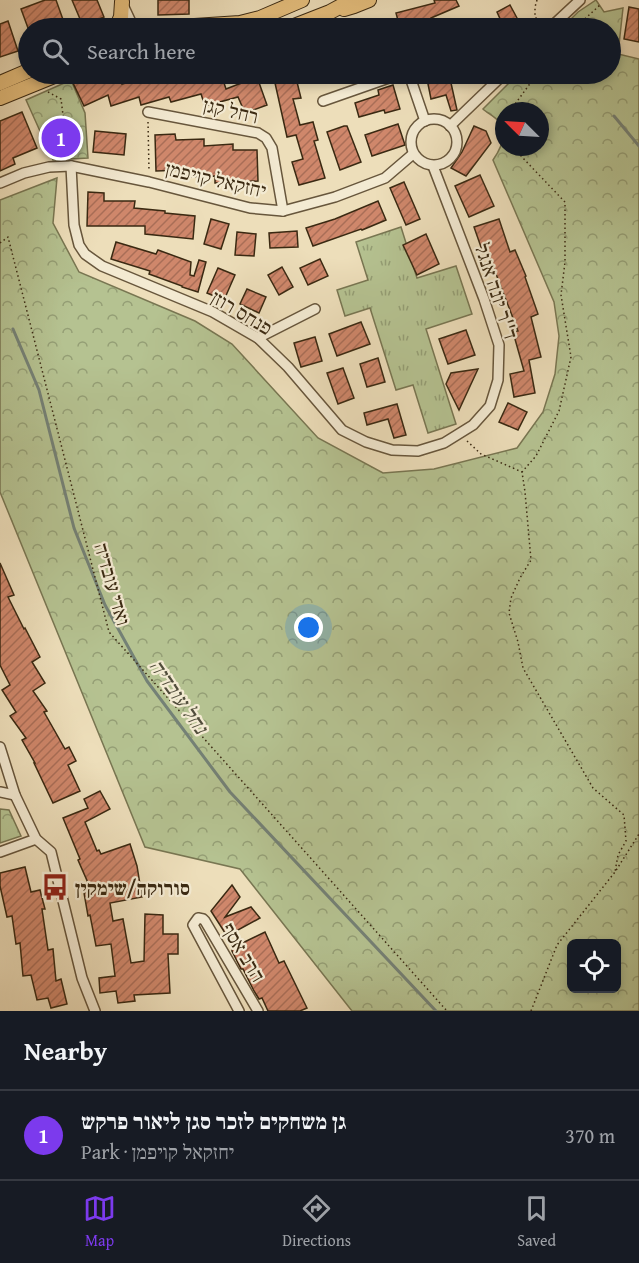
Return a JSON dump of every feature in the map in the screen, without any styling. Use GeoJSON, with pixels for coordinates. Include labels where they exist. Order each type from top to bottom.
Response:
{"type":"FeatureCollection","features":[{"type":"Feature","properties":{"kind":"main road"},"geometry":{"type":"LineString","coordinates":[[260,18],[302,0]]}},
{"type":"Feature","properties":{"kind":"main road"},"geometry":{"type":"LineString","coordinates":[[330,12],[352,0]]}},
{"type":"Feature","properties":{"kind":"main road"},"geometry":{"type":"LineString","coordinates":[[314,18],[369,0]]}},
{"type":"Feature","properties":{"kind":"main road"},"geometry":{"type":"LineString","coordinates":[[121,1],[121,18]]}},
{"type":"Feature","properties":{"kind":"main road"},"geometry":{"type":"LineString","coordinates":[[0,83],[18,75]]}},
{"type":"Feature","properties":{"kind":"main road"},"geometry":{"type":"LineString","coordinates":[[0,98],[34,84]]}},
{"type":"Feature","properties":{"kind":"street"},"geometry":{"type":"LineString","coordinates":[[559,18],[580,0]]}},
{"type":"Feature","properties":{"kind":"street"},"geometry":{"type":"LineString","coordinates":[[121,1],[129,18]]}},
{"type":"Feature","properties":{"kind":"street"},"geometry":{"type":"LineString","coordinates":[[323,101],[371,84]]}},
{"type":"Feature","properties":{"kind":"street"},"geometry":{"type":"LineString","coordinates":[[412,84],[425,121]]}},
{"type":"Feature","properties":{"kind":"street"},"geometry":{"type":"LineString","coordinates":[[450,126],[494,84]]}},
{"type":"Feature","properties":{"kind":"street","name":"רחל קגן"},"geometry":{"type":"LineString","coordinates":[[148,112],[258,133],[266,138],[272,148],[283,211]]}},
{"type":"Feature","properties":{"kind":"street"},"geometry":{"type":"LineString","coordinates":[[431,119],[438,119],[450,126],[455,132],[457,148],[448,161],[433,166],[418,160],[413,154],[411,139],[418,125],[431,119]]}},
{"type":"Feature","properties":{"kind":"street","name":"יחזקאל קויפמן"},"geometry":{"type":"LineString","coordinates":[[0,183],[24,173],[49,167],[71,166],[149,182],[250,208],[283,211],[334,197],[385,178],[413,154]]}},
{"type":"Feature","properties":{"kind":"street","name":"פנחס רוזן"},"geometry":{"type":"LineString","coordinates":[[71,166],[74,225],[79,245],[85,254],[102,266],[213,312],[258,338],[288,367],[342,430],[366,442],[392,450],[418,451],[444,443],[473,425]]}},
{"type":"Feature","properties":{"kind":"street","name":"ד''ר יונה אנגל"},"geometry":{"type":"LineString","coordinates":[[433,166],[484,299],[499,345],[498,380],[490,406],[473,425]]}},
{"type":"Feature","properties":{"kind":"street"},"geometry":{"type":"LineString","coordinates":[[258,338],[315,309]]}},
{"type":"Feature","properties":{"kind":"street"},"geometry":{"type":"LineString","coordinates":[[0,752],[15,795],[36,839],[51,852],[82,978],[95,1011]]}},
{"type":"Feature","properties":{"kind":"street"},"geometry":{"type":"LineString","coordinates":[[0,792],[15,795]]}},
{"type":"Feature","properties":{"kind":"street"},"geometry":{"type":"LineString","coordinates":[[0,852],[36,839]]}},
{"type":"Feature","properties":{"kind":"street","name":"הרב אסף"},"geometry":{"type":"LineString","coordinates":[[239,1011],[194,925],[196,919],[200,917],[205,921],[258,1011]]}},
{"type":"Feature","properties":{"kind":"path"},"geometry":{"type":"LineString","coordinates":[[536,18],[537,0]]}},
{"type":"Feature","properties":{"kind":"path"},"geometry":{"type":"LineString","coordinates":[[586,18],[600,5]]}},
{"type":"Feature","properties":{"kind":"path"},"geometry":{"type":"LineString","coordinates":[[517,102],[530,84]]}},
{"type":"Feature","properties":{"kind":"path"},"geometry":{"type":"LineString","coordinates":[[61,99],[67,147]]}},
{"type":"Feature","properties":{"kind":"path"},"geometry":{"type":"LineString","coordinates":[[148,112],[149,182]]}},
{"type":"Feature","properties":{"kind":"path"},"geometry":{"type":"LineString","coordinates":[[521,156],[565,202],[565,262],[561,295],[571,357],[559,411],[536,456],[522,472],[531,560],[510,598],[508,613],[518,642],[523,668],[593,788],[624,815],[626,841],[618,855],[615,872]]}},
{"type":"Feature","properties":{"kind":"path","name":"ואדי עובדיה"},"geometry":{"type":"LineString","coordinates":[[0,243],[8,237],[109,632],[447,1011]]}},
{"type":"Feature","properties":{"kind":"path"},"geometry":{"type":"LineString","coordinates":[[459,433],[481,454],[522,472]]}},
{"type":"Feature","properties":{"kind":"path"},"geometry":{"type":"LineString","coordinates":[[531,1011],[557,945],[615,872],[639,834]]}},
{"type":"Feature","properties":{"kind":"green space"},"geometry":{"type":"Polygon","coordinates":[[[596,0],[604,12],[623,8],[621,26],[621,18],[572,18],[596,0]]]}},
{"type":"Feature","properties":{"kind":"green space"},"geometry":{"type":"Polygon","coordinates":[[[621,55],[639,59],[639,1011],[352,1011],[240,869],[145,847],[0,492],[0,200],[57,178],[53,223],[79,272],[195,321],[232,344],[318,438],[383,473],[434,469],[517,448],[543,412],[555,374],[559,336],[554,302],[493,160],[496,156],[549,156],[549,102],[495,102],[495,117],[483,109],[508,84],[621,84],[621,55]]]}},
{"type":"Feature","properties":{"kind":"green space"},"geometry":{"type":"Polygon","coordinates":[[[62,84],[73,84],[85,113],[88,158],[53,160],[26,100],[62,84]]]}},
{"type":"Feature","properties":{"kind":"green space"},"geometry":{"type":"Polygon","coordinates":[[[401,227],[417,278],[456,266],[472,314],[426,329],[456,424],[428,433],[413,385],[396,390],[370,308],[345,316],[337,290],[368,280],[356,242],[401,227]]]}},
{"type":"Feature","properties":{"kind":"green space"},"geometry":{"type":"Polygon","coordinates":[[[0,809],[9,810],[21,836],[0,843],[0,809]]]}},
{"type":"Feature","properties":{"kind":"building"},"geometry":{"type":"Polygon","coordinates":[[[45,0],[56,0],[62,18],[24,18],[21,9],[45,0]]]}},
{"type":"Feature","properties":{"kind":"building"},"geometry":{"type":"Polygon","coordinates":[[[72,0],[97,0],[104,17],[80,18],[72,0]]]}},
{"type":"Feature","properties":{"kind":"building"},"geometry":{"type":"Polygon","coordinates":[[[158,0],[189,0],[189,14],[158,15],[158,0]]]}},
{"type":"Feature","properties":{"kind":"building"},"geometry":{"type":"Polygon","coordinates":[[[434,0],[456,0],[459,6],[431,18],[397,18],[396,13],[435,3],[434,0]]]}},
{"type":"Feature","properties":{"kind":"building"},"geometry":{"type":"Polygon","coordinates":[[[510,5],[517,18],[500,18],[497,12],[510,5]]]}},
{"type":"Feature","properties":{"kind":"building"},"geometry":{"type":"Polygon","coordinates":[[[629,7],[639,9],[639,42],[624,39],[629,7]]]}},
{"type":"Feature","properties":{"kind":"building"},"geometry":{"type":"Polygon","coordinates":[[[8,21],[18,51],[0,57],[0,24],[8,21]]]}},
{"type":"Feature","properties":{"kind":"building"},"geometry":{"type":"Polygon","coordinates":[[[73,84],[224,84],[226,89],[239,84],[260,84],[267,105],[245,113],[238,97],[205,106],[201,94],[171,102],[169,97],[141,105],[139,97],[111,106],[108,95],[84,106],[73,84]]]}},
{"type":"Feature","properties":{"kind":"building"},"geometry":{"type":"Polygon","coordinates":[[[275,84],[298,84],[301,98],[293,99],[300,125],[313,122],[318,140],[314,141],[325,178],[299,185],[292,162],[303,159],[296,135],[287,137],[275,84]]]}},
{"type":"Feature","properties":{"kind":"building"},"geometry":{"type":"Polygon","coordinates":[[[428,84],[451,84],[457,110],[451,111],[446,95],[431,99],[428,84]]]}},
{"type":"Feature","properties":{"kind":"building"},"geometry":{"type":"Polygon","coordinates":[[[393,85],[400,109],[385,113],[384,110],[359,117],[355,103],[379,95],[378,90],[393,85]]]}},
{"type":"Feature","properties":{"kind":"building"},"geometry":{"type":"Polygon","coordinates":[[[22,112],[37,148],[13,158],[15,164],[0,171],[0,121],[22,112]]]}},
{"type":"Feature","properties":{"kind":"building"},"geometry":{"type":"Polygon","coordinates":[[[398,124],[405,145],[372,156],[365,135],[398,124]]]}},
{"type":"Feature","properties":{"kind":"building"},"geometry":{"type":"Polygon","coordinates":[[[347,126],[361,162],[340,170],[327,132],[347,126]]]}},
{"type":"Feature","properties":{"kind":"building"},"geometry":{"type":"Polygon","coordinates":[[[474,126],[486,131],[491,143],[466,176],[451,168],[462,152],[474,126]]]}},
{"type":"Feature","properties":{"kind":"building"},"geometry":{"type":"Polygon","coordinates":[[[95,131],[126,134],[124,155],[93,152],[95,131]]]}},
{"type":"Feature","properties":{"kind":"building"},"geometry":{"type":"Polygon","coordinates":[[[175,134],[176,140],[204,139],[204,146],[233,144],[233,150],[257,150],[258,181],[215,183],[215,176],[186,177],[185,170],[156,171],[155,135],[175,134]]]}},
{"type":"Feature","properties":{"kind":"building"},"geometry":{"type":"Polygon","coordinates":[[[480,175],[494,206],[469,217],[455,186],[480,175]]]}},
{"type":"Feature","properties":{"kind":"building"},"geometry":{"type":"Polygon","coordinates":[[[404,182],[420,219],[406,225],[390,188],[404,182]]]}},
{"type":"Feature","properties":{"kind":"building"},"geometry":{"type":"Polygon","coordinates":[[[88,192],[104,193],[104,201],[135,201],[134,208],[195,216],[193,239],[145,234],[145,226],[87,226],[88,192]]]}},
{"type":"Feature","properties":{"kind":"building"},"geometry":{"type":"Polygon","coordinates":[[[378,201],[386,220],[313,246],[306,228],[378,201]]]}},
{"type":"Feature","properties":{"kind":"building"},"geometry":{"type":"Polygon","coordinates":[[[211,219],[229,224],[221,249],[204,244],[211,219]]]}},
{"type":"Feature","properties":{"kind":"building"},"geometry":{"type":"Polygon","coordinates":[[[499,219],[510,252],[515,250],[526,276],[538,314],[531,317],[541,357],[529,360],[535,393],[514,397],[510,374],[524,371],[513,332],[518,331],[486,248],[482,250],[474,227],[499,219]]]}},
{"type":"Feature","properties":{"kind":"building"},"geometry":{"type":"Polygon","coordinates":[[[297,231],[298,247],[270,248],[269,233],[297,231]]]}},
{"type":"Feature","properties":{"kind":"building"},"geometry":{"type":"Polygon","coordinates":[[[237,232],[256,234],[254,256],[235,255],[237,232]]]}},
{"type":"Feature","properties":{"kind":"building"},"geometry":{"type":"Polygon","coordinates":[[[426,234],[439,264],[417,275],[403,245],[426,234]]]}},
{"type":"Feature","properties":{"kind":"building"},"geometry":{"type":"Polygon","coordinates":[[[116,242],[156,254],[158,250],[191,262],[190,275],[194,276],[199,260],[206,262],[198,292],[149,274],[150,271],[111,259],[116,242]]]}},
{"type":"Feature","properties":{"kind":"building"},"geometry":{"type":"Polygon","coordinates":[[[320,259],[328,276],[308,285],[300,268],[320,259]]]}},
{"type":"Feature","properties":{"kind":"building"},"geometry":{"type":"Polygon","coordinates":[[[282,267],[293,287],[279,295],[268,275],[282,267]]]}},
{"type":"Feature","properties":{"kind":"building"},"geometry":{"type":"Polygon","coordinates":[[[218,268],[235,275],[224,300],[207,293],[218,268]]]}},
{"type":"Feature","properties":{"kind":"building"},"geometry":{"type":"Polygon","coordinates":[[[247,289],[266,297],[259,313],[240,304],[247,289]]]}},
{"type":"Feature","properties":{"kind":"building"},"geometry":{"type":"Polygon","coordinates":[[[361,322],[370,344],[337,356],[329,334],[361,322]]]}},
{"type":"Feature","properties":{"kind":"building"},"geometry":{"type":"Polygon","coordinates":[[[466,330],[475,355],[448,364],[439,339],[466,330]]]}},
{"type":"Feature","properties":{"kind":"building"},"geometry":{"type":"Polygon","coordinates":[[[315,337],[322,361],[301,367],[294,343],[315,337]]]}},
{"type":"Feature","properties":{"kind":"building"},"geometry":{"type":"Polygon","coordinates":[[[378,358],[385,382],[367,387],[360,364],[378,358]]]}},
{"type":"Feature","properties":{"kind":"building"},"geometry":{"type":"Polygon","coordinates":[[[343,368],[354,398],[338,404],[327,373],[343,368]]]}},
{"type":"Feature","properties":{"kind":"building"},"geometry":{"type":"Polygon","coordinates":[[[478,369],[459,410],[446,384],[451,373],[478,369]]]}},
{"type":"Feature","properties":{"kind":"building"},"geometry":{"type":"Polygon","coordinates":[[[508,403],[527,412],[518,430],[499,422],[508,403]]]}},
{"type":"Feature","properties":{"kind":"building"},"geometry":{"type":"Polygon","coordinates":[[[397,404],[406,435],[394,438],[388,419],[367,425],[364,413],[397,404]]]}},
{"type":"Feature","properties":{"kind":"building"},"geometry":{"type":"Polygon","coordinates":[[[0,563],[14,595],[8,597],[40,657],[32,662],[45,683],[33,691],[47,711],[44,712],[65,749],[69,747],[76,761],[68,765],[80,791],[53,803],[22,740],[26,738],[10,716],[16,712],[2,690],[10,685],[0,665],[0,563]]]}},
{"type":"Feature","properties":{"kind":"building"},"geometry":{"type":"Polygon","coordinates":[[[100,791],[110,809],[85,822],[97,851],[99,850],[101,854],[130,844],[137,866],[142,897],[110,903],[113,921],[123,919],[131,963],[144,961],[145,914],[163,915],[163,934],[178,934],[178,954],[168,954],[170,993],[134,995],[135,1001],[118,1003],[116,991],[100,993],[99,978],[115,976],[111,944],[96,946],[84,893],[92,892],[63,818],[88,808],[84,799],[100,791]]]}},
{"type":"Feature","properties":{"kind":"building"},"geometry":{"type":"Polygon","coordinates":[[[25,867],[31,892],[40,890],[45,909],[42,909],[48,950],[53,949],[56,981],[61,979],[67,1004],[51,1008],[48,998],[37,1000],[31,975],[23,976],[20,943],[16,944],[12,916],[7,917],[0,886],[0,873],[25,867]]]}},
{"type":"Feature","properties":{"kind":"building"},"geometry":{"type":"Polygon","coordinates":[[[232,885],[240,897],[225,917],[251,907],[260,918],[227,936],[211,911],[232,885]]]}},
{"type":"Feature","properties":{"kind":"building"},"geometry":{"type":"Polygon","coordinates":[[[265,932],[279,963],[284,961],[307,1008],[300,1011],[268,1011],[262,998],[259,999],[241,969],[232,948],[265,932]]]}},
{"type":"Feature","properties":{"kind":"waterway"},"geometry":{"type":"LineString","coordinates":[[614,116],[639,146]]}},
{"type":"Feature","properties":{"kind":"waterway","name":"נחל עובדיה"},"geometry":{"type":"LineString","coordinates":[[13,329],[39,390],[74,528],[105,605],[147,681],[230,792],[436,1011]]}},
{"type":"Feature","properties":{"kind":"place","name":"גן משחקים לזכר סגן ליאור פרקש"},"geometry":{"type":"Point","coordinates":[61,138]}},
{"type":"Feature","properties":{"kind":"place","name":"סורוקה/שימקין"},"geometry":{"type":"Point","coordinates":[55,887]}}]}
